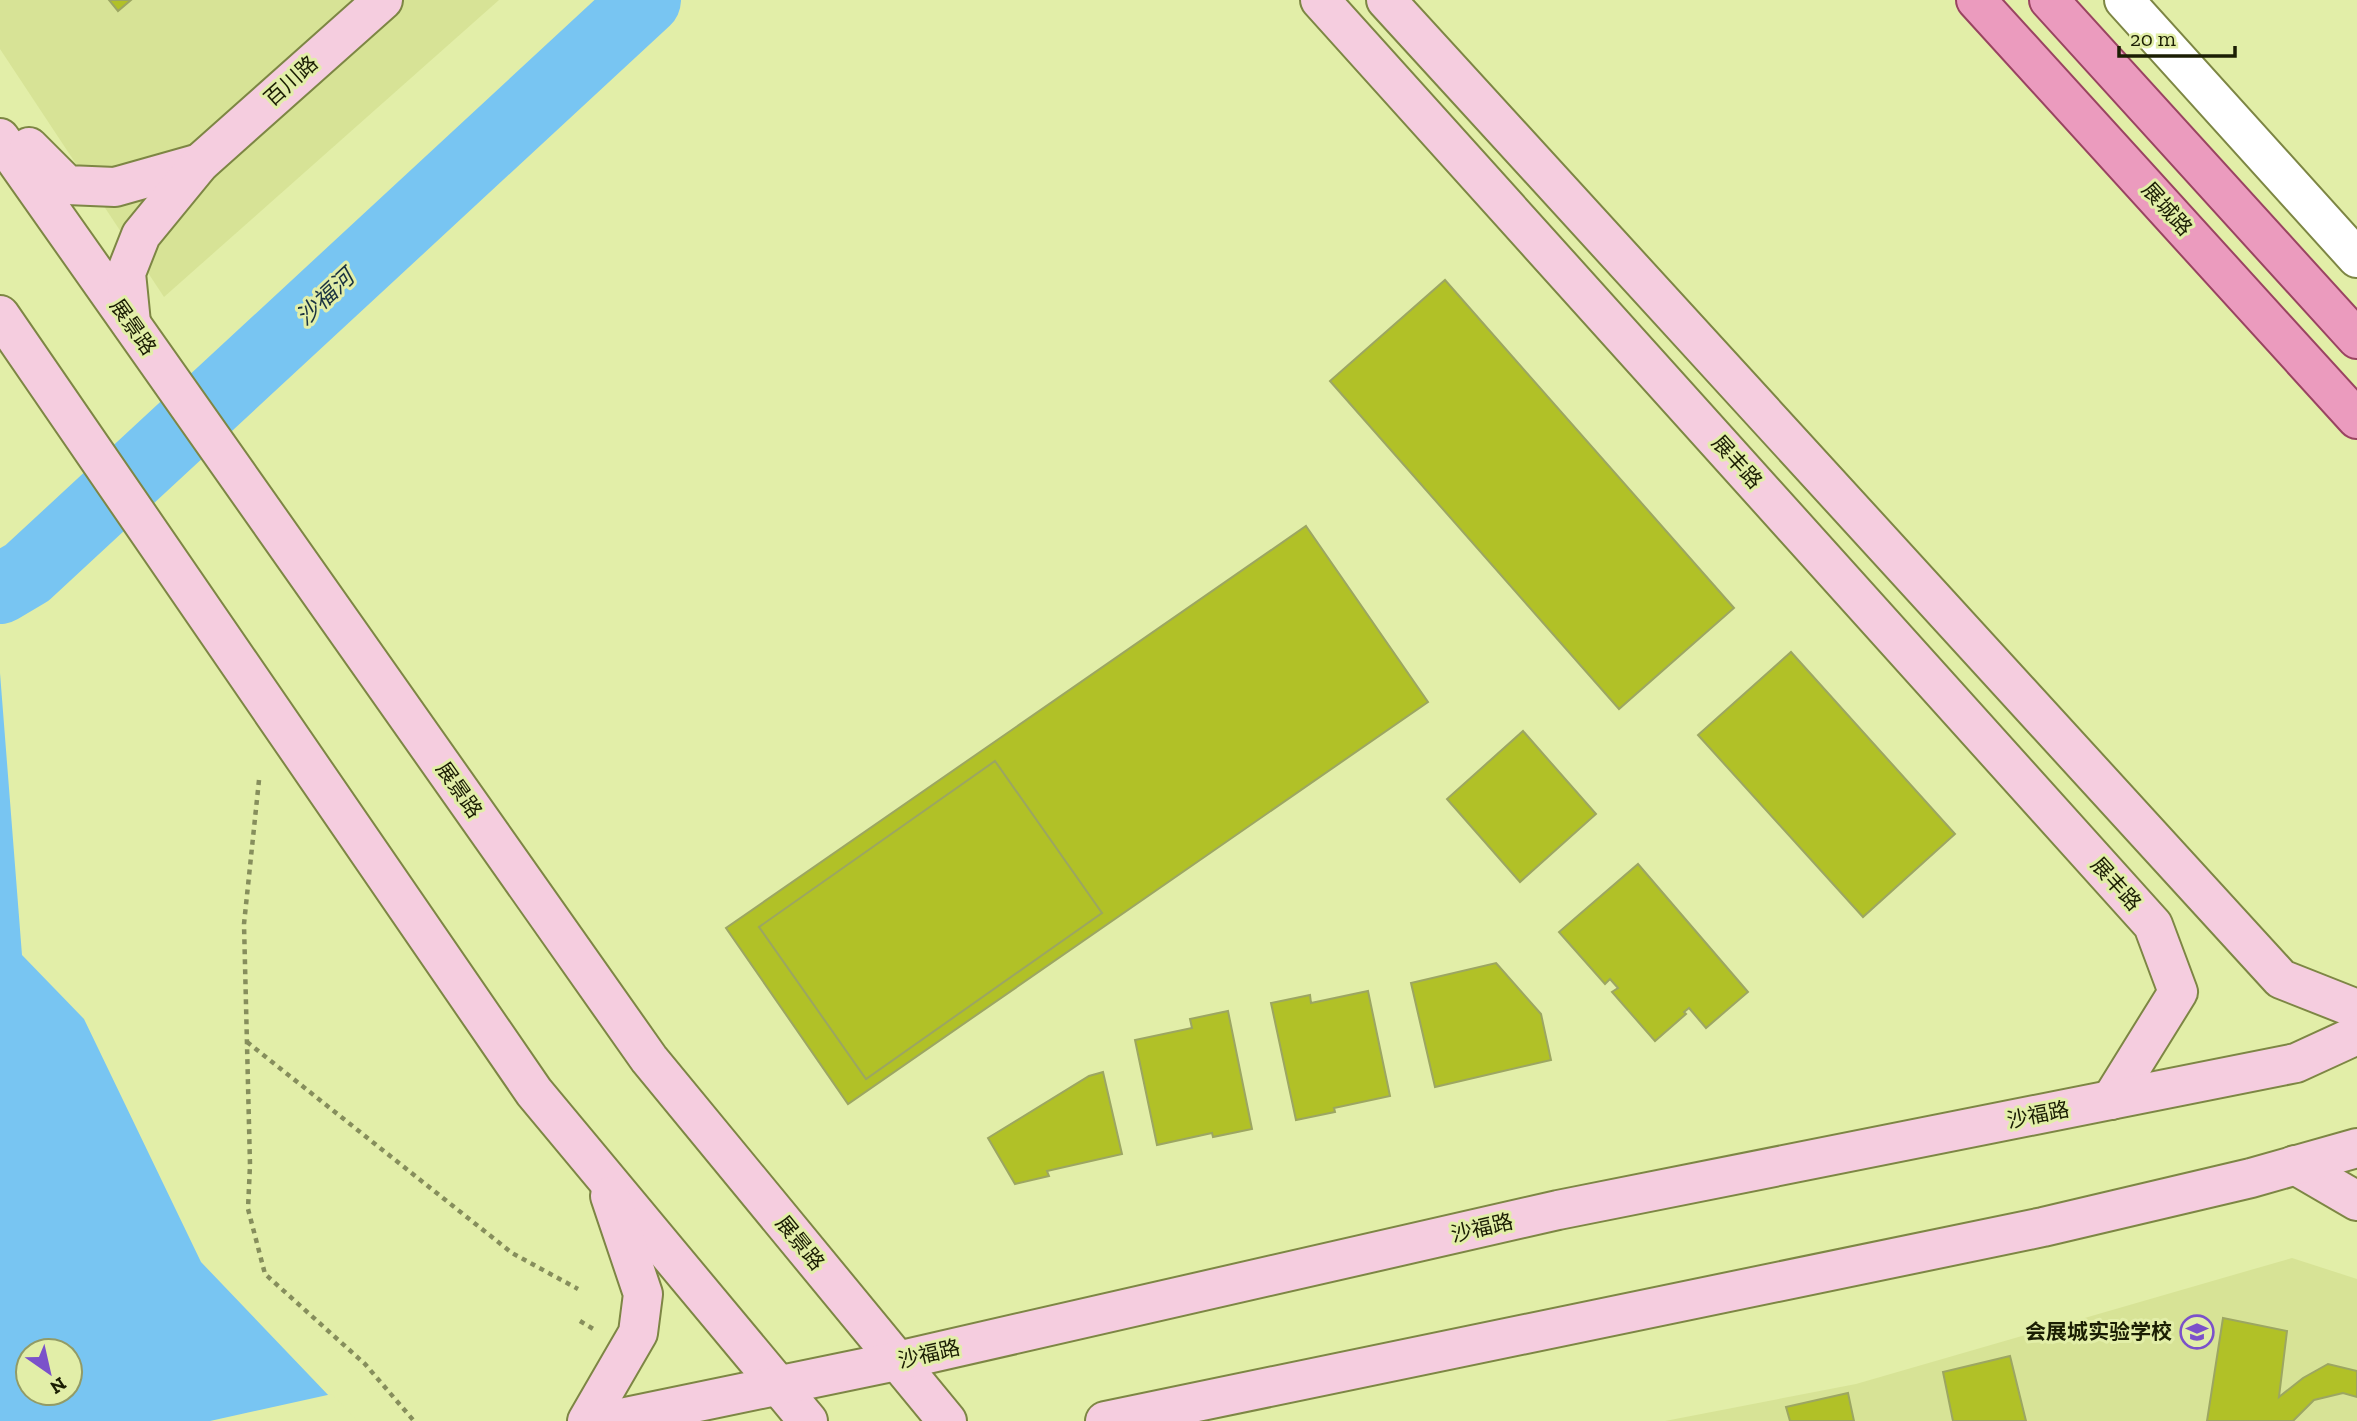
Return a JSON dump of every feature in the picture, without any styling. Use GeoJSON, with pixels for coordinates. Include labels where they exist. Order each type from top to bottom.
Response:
{"type":"FeatureCollection","features":[{"type":"Feature","properties":{"kind":"main road","name":"展城路"},"geometry":{"type":"LineString","coordinates":[[1976,0],[2357,419]]}},
{"type":"Feature","properties":{"kind":"main road"},"geometry":{"type":"LineString","coordinates":[[2049,0],[2357,339]]}},
{"type":"Feature","properties":{"kind":"street","name":"百川路"},"geometry":{"type":"LineString","coordinates":[[131,324],[126,273],[141,235],[200,163],[383,0]]}},
{"type":"Feature","properties":{"kind":"street","name":"展丰路"},"geometry":{"type":"LineString","coordinates":[[1320,0],[2154,925],[2178,992],[2111,1100]]}},
{"type":"Feature","properties":{"kind":"street"},"geometry":{"type":"LineString","coordinates":[[1386,0],[2281,979],[2357,1009]]}},
{"type":"Feature","properties":{"kind":"street"},"geometry":{"type":"LineString","coordinates":[[2124,0],[2357,258]]}},
{"type":"Feature","properties":{"kind":"street"},"geometry":{"type":"LineString","coordinates":[[0,119],[67,185],[115,187],[200,163]]}},
{"type":"Feature","properties":{"kind":"street","name":"展景路"},"geometry":{"type":"LineString","coordinates":[[0,138],[649,1059],[947,1421]]}},
{"type":"Feature","properties":{"kind":"street"},"geometry":{"type":"LineString","coordinates":[[0,316],[534,1092],[808,1421]]}},
{"type":"Feature","properties":{"kind":"street","name":"沙福路"},"geometry":{"type":"LineString","coordinates":[[606,1421],[897,1361],[1558,1210],[2295,1063],[2357,1035]]}},
{"type":"Feature","properties":{"kind":"street"},"geometry":{"type":"LineString","coordinates":[[1105,1421],[1195,1410],[2043,1227],[2295,1165],[2357,1147]]}},
{"type":"Feature","properties":{"kind":"street"},"geometry":{"type":"LineString","coordinates":[[2295,1165],[2357,1201]]}},
{"type":"Feature","properties":{"kind":"street"},"geometry":{"type":"LineString","coordinates":[[587,1421],[638,1333],[643,1294],[603,1174]]}},
{"type":"Feature","properties":{"kind":"path"},"geometry":{"type":"LineString","coordinates":[[259,780],[244,924],[250,1164],[248,1209],[265,1274],[365,1364],[414,1421]]}},
{"type":"Feature","properties":{"kind":"path"},"geometry":{"type":"LineString","coordinates":[[247,1042],[512,1253],[578,1289]]}},
{"type":"Feature","properties":{"kind":"shaded area"},"geometry":{"type":"Polygon","coordinates":[[[0,0],[499,0],[164,297],[0,49],[0,0]]]}},
{"type":"Feature","properties":{"kind":"shaded area","name":"会展城实验学校"},"geometry":{"type":"Polygon","coordinates":[[[2292,1258],[2357,1279],[2357,1421],[1665,1421],[1856,1384],[2292,1258]]]}},
{"type":"Feature","properties":{"kind":"water"},"geometry":{"type":"Polygon","coordinates":[[[0,673],[22,955],[84,1019],[201,1262],[353,1421],[0,1421],[0,673]]]}},
{"type":"Feature","properties":{"kind":"pier"},"geometry":{"type":"Polygon","coordinates":[[[332,1394],[357,1421],[210,1421],[332,1394]]]}},
{"type":"Feature","properties":{"kind":"building"},"geometry":{"type":"Polygon","coordinates":[[[109,0],[131,0],[118,11],[109,0]]]}},
{"type":"Feature","properties":{"kind":"building"},"geometry":{"type":"Polygon","coordinates":[[[1445,280],[1734,608],[1619,709],[1330,381],[1445,280]]]}},
{"type":"Feature","properties":{"kind":"building"},"geometry":{"type":"Polygon","coordinates":[[[1306,526],[1428,702],[848,1104],[726,928],[1306,526]]]}},
{"type":"Feature","properties":{"kind":"building"},"geometry":{"type":"Polygon","coordinates":[[[1791,652],[1955,834],[1863,917],[1698,735],[1791,652]]]}},
{"type":"Feature","properties":{"kind":"building"},"geometry":{"type":"Polygon","coordinates":[[[1523,731],[1596,814],[1520,882],[1447,799],[1523,731]]]}},
{"type":"Feature","properties":{"kind":"building"},"geometry":{"type":"Polygon","coordinates":[[[995,761],[1102,913],[866,1079],[759,927],[995,761]]]}},
{"type":"Feature","properties":{"kind":"building"},"geometry":{"type":"Polygon","coordinates":[[[1638,864],[1748,992],[1706,1028],[1689,1008],[1684,1012],[1686,1014],[1655,1041],[1612,992],[1618,988],[1610,979],[1605,984],[1559,932],[1638,864]]]}},
{"type":"Feature","properties":{"kind":"building"},"geometry":{"type":"Polygon","coordinates":[[[1496,963],[1541,1014],[1551,1060],[1435,1087],[1411,983],[1496,963]]]}},
{"type":"Feature","properties":{"kind":"building"},"geometry":{"type":"Polygon","coordinates":[[[1368,991],[1390,1096],[1334,1108],[1335,1112],[1296,1120],[1271,1003],[1310,995],[1311,1003],[1368,991]]]}},
{"type":"Feature","properties":{"kind":"building"},"geometry":{"type":"Polygon","coordinates":[[[1228,1011],[1252,1129],[1213,1137],[1212,1133],[1157,1145],[1135,1040],[1192,1028],[1190,1019],[1228,1011]]]}},
{"type":"Feature","properties":{"kind":"building"},"geometry":{"type":"Polygon","coordinates":[[[1103,1072],[1122,1154],[1047,1171],[1049,1176],[1015,1184],[988,1138],[1089,1076],[1103,1072]]]}},
{"type":"Feature","properties":{"kind":"building"},"geometry":{"type":"Polygon","coordinates":[[[2223,1318],[2287,1331],[2279,1397],[2303,1378],[2328,1364],[2357,1371],[2357,1397],[2343,1393],[2314,1400],[2293,1421],[2207,1421],[2223,1318]]]}},
{"type":"Feature","properties":{"kind":"building"},"geometry":{"type":"Polygon","coordinates":[[[2010,1356],[2026,1421],[1953,1421],[1943,1372],[2010,1356]]]}},
{"type":"Feature","properties":{"kind":"building"},"geometry":{"type":"Polygon","coordinates":[[[1848,1393],[1854,1421],[1790,1421],[1786,1407],[1848,1393]]]}},
{"type":"Feature","properties":{"kind":"waterway","name":"沙福河"},"geometry":{"type":"LineString","coordinates":[[0,589],[27,573],[646,0]]}},
{"type":"Feature","properties":{"kind":"place","name":"会展城实验学校"},"geometry":{"type":"Point","coordinates":[2197,1332]}}]}
